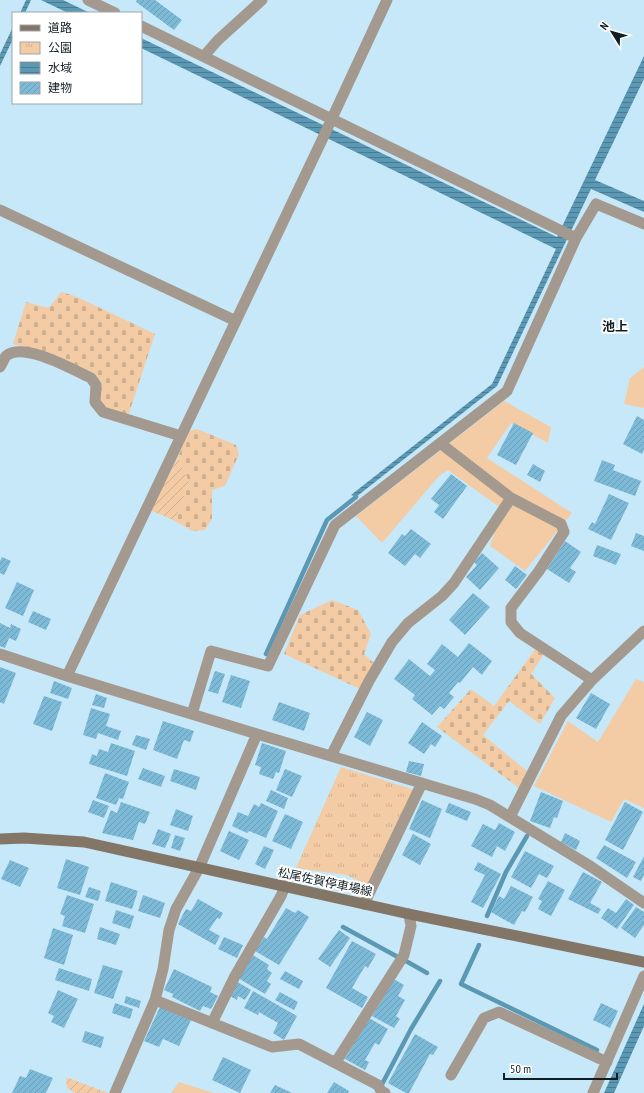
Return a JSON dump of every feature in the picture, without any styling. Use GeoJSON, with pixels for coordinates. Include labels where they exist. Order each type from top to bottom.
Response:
{"type":"FeatureCollection","features":[{"type":"Feature","properties":{"kind":"main road","name":"松尾佐賀停車場線"},"geometry":{"type":"LineString","coordinates":[[0,839],[24,838],[84,842],[410,914],[644,962]]}},
{"type":"Feature","properties":{"kind":"street"},"geometry":{"type":"LineString","coordinates":[[88,0],[104,3],[114,12]]}},
{"type":"Feature","properties":{"kind":"street"},"geometry":{"type":"LineString","coordinates":[[204,56],[218,40],[262,0]]}},
{"type":"Feature","properties":{"kind":"street"},"geometry":{"type":"LineString","coordinates":[[67,676],[332,119],[387,0]]}},
{"type":"Feature","properties":{"kind":"street"},"geometry":{"type":"LineString","coordinates":[[142,26],[576,238]]}},
{"type":"Feature","properties":{"kind":"street"},"geometry":{"type":"LineString","coordinates":[[192,714],[211,651],[268,666],[335,525],[507,391],[576,238],[596,204],[644,224]]}},
{"type":"Feature","properties":{"kind":"street"},"geometry":{"type":"LineString","coordinates":[[0,210],[236,320]]}},
{"type":"Feature","properties":{"kind":"street"},"geometry":{"type":"LineString","coordinates":[[0,367],[6,356],[19,351],[42,356],[91,378],[96,385],[95,402],[103,412],[181,436]]}},
{"type":"Feature","properties":{"kind":"street"},"geometry":{"type":"LineString","coordinates":[[440,443],[511,498],[561,524],[564,532],[539,571],[511,608],[511,622],[520,633],[592,680]]}},
{"type":"Feature","properties":{"kind":"street"},"geometry":{"type":"LineString","coordinates":[[331,756],[369,681],[392,642],[408,623],[442,596],[454,583],[511,498]]}},
{"type":"Feature","properties":{"kind":"street"},"geometry":{"type":"LineString","coordinates":[[510,817],[561,716],[592,680],[644,631]]}},
{"type":"Feature","properties":{"kind":"street"},"geometry":{"type":"LineString","coordinates":[[0,654],[67,676],[475,799],[490,805],[590,866],[644,903]]}},
{"type":"Feature","properties":{"kind":"street"},"geometry":{"type":"LineString","coordinates":[[115,1093],[155,1000],[163,969],[169,930],[176,909],[199,868],[257,734]]}},
{"type":"Feature","properties":{"kind":"street"},"geometry":{"type":"LineString","coordinates":[[364,904],[422,783]]}},
{"type":"Feature","properties":{"kind":"street"},"geometry":{"type":"LineString","coordinates":[[212,1023],[235,976],[281,896],[285,886]]}},
{"type":"Feature","properties":{"kind":"street"},"geometry":{"type":"LineString","coordinates":[[336,1062],[404,955],[411,926],[410,914]]}},
{"type":"Feature","properties":{"kind":"street"},"geometry":{"type":"LineString","coordinates":[[593,1093],[644,976]]}},
{"type":"Feature","properties":{"kind":"street"},"geometry":{"type":"LineString","coordinates":[[155,1000],[272,1048],[299,1044],[336,1062],[379,1091]]}},
{"type":"Feature","properties":{"kind":"street"},"geometry":{"type":"LineString","coordinates":[[451,1075],[484,1018],[499,1012],[607,1062]]}},
{"type":"Feature","properties":{"kind":"green space"},"geometry":{"type":"Polygon","coordinates":[[[61,292],[75,296],[155,334],[128,416],[106,410],[98,400],[101,381],[92,375],[59,359],[13,344],[26,302],[49,308],[61,292]]]}},
{"type":"Feature","properties":{"kind":"green space"},"geometry":{"type":"Polygon","coordinates":[[[644,367],[644,408],[624,404],[630,378],[644,367]]]}},
{"type":"Feature","properties":{"kind":"green space"},"geometry":{"type":"Polygon","coordinates":[[[504,401],[551,427],[548,443],[511,423],[487,458],[572,513],[525,571],[490,546],[502,509],[448,470],[439,476],[382,543],[356,516],[504,401]]]}},
{"type":"Feature","properties":{"kind":"green space"},"geometry":{"type":"Polygon","coordinates":[[[197,429],[236,445],[239,454],[225,486],[212,490],[212,519],[205,530],[192,531],[175,521],[189,482],[178,457],[189,431],[197,429]]]}},
{"type":"Feature","properties":{"kind":"green space"},"geometry":{"type":"Polygon","coordinates":[[[178,457],[189,482],[175,521],[150,510],[178,457]]]}},
{"type":"Feature","properties":{"kind":"green space"},"geometry":{"type":"Polygon","coordinates":[[[332,600],[358,610],[371,634],[364,654],[376,665],[360,689],[284,654],[300,615],[332,600]]]}},
{"type":"Feature","properties":{"kind":"green space"},"geometry":{"type":"Polygon","coordinates":[[[536,648],[544,654],[531,674],[555,698],[540,724],[509,701],[483,735],[527,771],[519,788],[437,727],[471,689],[494,706],[536,648]]]}},
{"type":"Feature","properties":{"kind":"green space"},"geometry":{"type":"Polygon","coordinates":[[[636,679],[644,682],[644,808],[624,799],[611,822],[534,786],[568,721],[598,742],[636,679]]]}},
{"type":"Feature","properties":{"kind":"green space"},"geometry":{"type":"Polygon","coordinates":[[[341,767],[415,790],[369,885],[346,875],[296,868],[341,767]]]}},
{"type":"Feature","properties":{"kind":"green space"},"geometry":{"type":"Polygon","coordinates":[[[66,1077],[108,1093],[75,1093],[67,1088],[66,1077]]]}},
{"type":"Feature","properties":{"kind":"green space"},"geometry":{"type":"Polygon","coordinates":[[[179,1082],[214,1093],[171,1093],[179,1082]]]}},
{"type":"Feature","properties":{"kind":"water"},"geometry":{"type":"Polygon","coordinates":[[[26,0],[31,0],[25,12],[20,12],[26,0]]]}},
{"type":"Feature","properties":{"kind":"water"},"geometry":{"type":"Polygon","coordinates":[[[41,0],[63,0],[88,12],[66,12],[41,0]]]}},
{"type":"Feature","properties":{"kind":"water"},"geometry":{"type":"Polygon","coordinates":[[[12,29],[12,41],[0,66],[0,54],[12,29]]]}},
{"type":"Feature","properties":{"kind":"water"},"geometry":{"type":"Polygon","coordinates":[[[142,38],[557,237],[644,56],[644,79],[595,180],[644,201],[644,212],[591,189],[497,386],[356,497],[351,495],[492,384],[556,249],[142,48],[142,38]]]}},
{"type":"Feature","properties":{"kind":"water"},"geometry":{"type":"Polygon","coordinates":[[[644,1004],[644,1026],[614,1093],[604,1093],[644,1004]]]}},
{"type":"Feature","properties":{"kind":"building"},"geometry":{"type":"Polygon","coordinates":[[[137,0],[155,0],[182,20],[174,30],[136,2],[137,0]]]}},
{"type":"Feature","properties":{"kind":"building"},"geometry":{"type":"Polygon","coordinates":[[[637,416],[644,420],[644,450],[642,454],[623,444],[637,416]]]}},
{"type":"Feature","properties":{"kind":"building"},"geometry":{"type":"Polygon","coordinates":[[[514,423],[533,433],[516,465],[497,455],[514,423]]]}},
{"type":"Feature","properties":{"kind":"building"},"geometry":{"type":"Polygon","coordinates":[[[602,460],[615,465],[613,470],[641,481],[635,496],[594,481],[602,460]]]}},
{"type":"Feature","properties":{"kind":"building"},"geometry":{"type":"Polygon","coordinates":[[[533,464],[545,471],[540,482],[527,475],[533,464]]]}},
{"type":"Feature","properties":{"kind":"building"},"geometry":{"type":"Polygon","coordinates":[[[451,474],[467,486],[443,519],[434,512],[439,505],[431,499],[451,474]]]}},
{"type":"Feature","properties":{"kind":"building"},"geometry":{"type":"Polygon","coordinates":[[[609,494],[629,503],[611,540],[588,529],[592,522],[595,524],[609,494]]]}},
{"type":"Feature","properties":{"kind":"building"},"geometry":{"type":"Polygon","coordinates":[[[411,529],[431,544],[420,558],[415,554],[405,566],[388,553],[402,534],[405,536],[411,529]]]}},
{"type":"Feature","properties":{"kind":"building"},"geometry":{"type":"Polygon","coordinates":[[[636,533],[644,536],[644,551],[631,546],[636,533]]]}},
{"type":"Feature","properties":{"kind":"building"},"geometry":{"type":"Polygon","coordinates":[[[565,541],[581,552],[570,568],[576,572],[569,583],[547,569],[565,541]]]}},
{"type":"Feature","properties":{"kind":"building"},"geometry":{"type":"Polygon","coordinates":[[[597,545],[621,554],[616,565],[593,556],[597,545]]]}},
{"type":"Feature","properties":{"kind":"building"},"geometry":{"type":"Polygon","coordinates":[[[482,553],[499,568],[480,590],[466,577],[477,565],[474,562],[482,553]]]}},
{"type":"Feature","properties":{"kind":"building"},"geometry":{"type":"Polygon","coordinates":[[[2,557],[11,561],[4,575],[0,573],[0,561],[2,557]]]}},
{"type":"Feature","properties":{"kind":"building"},"geometry":{"type":"Polygon","coordinates":[[[515,566],[527,575],[516,589],[505,580],[515,566]]]}},
{"type":"Feature","properties":{"kind":"building"},"geometry":{"type":"Polygon","coordinates":[[[17,582],[34,590],[23,616],[5,608],[17,582]]]}},
{"type":"Feature","properties":{"kind":"building"},"geometry":{"type":"Polygon","coordinates":[[[473,593],[490,607],[465,635],[449,620],[473,593]]]}},
{"type":"Feature","properties":{"kind":"building"},"geometry":{"type":"Polygon","coordinates":[[[33,611],[51,619],[46,630],[28,622],[33,611]]]}},
{"type":"Feature","properties":{"kind":"building"},"geometry":{"type":"Polygon","coordinates":[[[0,623],[10,628],[11,624],[21,629],[16,641],[9,638],[5,648],[0,646],[0,623]]]}},
{"type":"Feature","properties":{"kind":"building"},"geometry":{"type":"Polygon","coordinates":[[[469,643],[492,661],[482,675],[473,667],[460,683],[458,682],[449,693],[454,697],[444,709],[440,706],[432,715],[412,699],[415,695],[394,679],[409,659],[430,676],[435,670],[427,664],[442,644],[458,657],[469,643]]]}},
{"type":"Feature","properties":{"kind":"building"},"geometry":{"type":"Polygon","coordinates":[[[0,667],[16,673],[4,704],[0,702],[0,667]]]}},
{"type":"Feature","properties":{"kind":"building"},"geometry":{"type":"Polygon","coordinates":[[[215,671],[225,674],[218,694],[208,691],[215,671]]]}},
{"type":"Feature","properties":{"kind":"building"},"geometry":{"type":"Polygon","coordinates":[[[231,675],[250,681],[241,708],[222,702],[231,675]]]}},
{"type":"Feature","properties":{"kind":"building"},"geometry":{"type":"Polygon","coordinates":[[[54,681],[72,688],[68,699],[50,693],[54,681]]]}},
{"type":"Feature","properties":{"kind":"building"},"geometry":{"type":"Polygon","coordinates":[[[591,693],[610,704],[596,729],[576,718],[591,693]]]}},
{"type":"Feature","properties":{"kind":"building"},"geometry":{"type":"Polygon","coordinates":[[[96,694],[107,698],[104,708],[92,705],[96,694]]]}},
{"type":"Feature","properties":{"kind":"building"},"geometry":{"type":"Polygon","coordinates":[[[44,696],[62,702],[52,731],[33,724],[44,696]]]}},
{"type":"Feature","properties":{"kind":"building"},"geometry":{"type":"Polygon","coordinates":[[[279,702],[310,713],[304,731],[272,720],[279,702]]]}},
{"type":"Feature","properties":{"kind":"building"},"geometry":{"type":"Polygon","coordinates":[[[91,708],[110,714],[106,726],[121,731],[118,740],[98,733],[96,739],[83,735],[91,708]]]}},
{"type":"Feature","properties":{"kind":"building"},"geometry":{"type":"Polygon","coordinates":[[[367,712],[383,720],[370,746],[354,737],[367,712]]]}},
{"type":"Feature","properties":{"kind":"building"},"geometry":{"type":"Polygon","coordinates":[[[163,721],[194,731],[190,742],[184,740],[177,759],[153,750],[163,721]]]}},
{"type":"Feature","properties":{"kind":"building"},"geometry":{"type":"Polygon","coordinates":[[[422,722],[442,736],[435,747],[431,744],[424,754],[408,743],[422,722]]]}},
{"type":"Feature","properties":{"kind":"building"},"geometry":{"type":"Polygon","coordinates":[[[136,735],[150,739],[146,750],[132,745],[136,735]]]}},
{"type":"Feature","properties":{"kind":"building"},"geometry":{"type":"Polygon","coordinates":[[[111,743],[135,751],[127,776],[89,764],[92,754],[97,756],[99,749],[108,752],[111,743]]]}},
{"type":"Feature","properties":{"kind":"building"},"geometry":{"type":"Polygon","coordinates":[[[262,743],[286,751],[279,773],[276,772],[273,779],[259,774],[261,767],[255,765],[262,743]]]}},
{"type":"Feature","properties":{"kind":"building"},"geometry":{"type":"Polygon","coordinates":[[[409,761],[424,764],[421,776],[406,772],[409,761]]]}},
{"type":"Feature","properties":{"kind":"building"},"geometry":{"type":"Polygon","coordinates":[[[143,768],[165,776],[161,787],[138,779],[143,768]]]}},
{"type":"Feature","properties":{"kind":"building"},"geometry":{"type":"Polygon","coordinates":[[[174,769],[200,777],[196,790],[170,781],[174,769]]]}},
{"type":"Feature","properties":{"kind":"building"},"geometry":{"type":"Polygon","coordinates":[[[285,769],[302,776],[292,797],[276,790],[285,769]]]}},
{"type":"Feature","properties":{"kind":"building"},"geometry":{"type":"Polygon","coordinates":[[[105,773],[129,782],[123,799],[119,798],[116,805],[96,798],[105,773]]]}},
{"type":"Feature","properties":{"kind":"building"},"geometry":{"type":"Polygon","coordinates":[[[271,790],[288,798],[284,809],[266,801],[271,790]]]}},
{"type":"Feature","properties":{"kind":"building"},"geometry":{"type":"Polygon","coordinates":[[[541,792],[563,801],[557,818],[554,817],[550,828],[530,821],[541,792]]]}},
{"type":"Feature","properties":{"kind":"building"},"geometry":{"type":"Polygon","coordinates":[[[93,800],[109,806],[104,818],[88,812],[93,800]]]}},
{"type":"Feature","properties":{"kind":"building"},"geometry":{"type":"Polygon","coordinates":[[[422,800],[442,809],[430,838],[409,829],[422,800]]]}},
{"type":"Feature","properties":{"kind":"building"},"geometry":{"type":"Polygon","coordinates":[[[121,802],[150,812],[145,824],[139,822],[133,840],[102,833],[111,810],[117,813],[121,802]]]}},
{"type":"Feature","properties":{"kind":"building"},"geometry":{"type":"Polygon","coordinates":[[[625,802],[643,812],[623,850],[605,840],[625,802]]]}},
{"type":"Feature","properties":{"kind":"building"},"geometry":{"type":"Polygon","coordinates":[[[261,803],[278,811],[266,838],[249,831],[247,833],[232,826],[238,812],[248,816],[254,804],[259,807],[261,803]]]}},
{"type":"Feature","properties":{"kind":"building"},"geometry":{"type":"Polygon","coordinates":[[[449,803],[471,812],[467,821],[445,812],[449,803]]]}},
{"type":"Feature","properties":{"kind":"building"},"geometry":{"type":"Polygon","coordinates":[[[176,809],[193,816],[188,831],[170,825],[176,809]]]}},
{"type":"Feature","properties":{"kind":"building"},"geometry":{"type":"Polygon","coordinates":[[[285,814],[303,822],[291,849],[272,841],[285,814]]]}},
{"type":"Feature","properties":{"kind":"building"},"geometry":{"type":"Polygon","coordinates":[[[499,823],[515,832],[505,851],[497,846],[492,857],[471,846],[483,824],[495,830],[499,823]]]}},
{"type":"Feature","properties":{"kind":"building"},"geometry":{"type":"Polygon","coordinates":[[[158,829],[171,834],[165,848],[152,844],[158,829]]]}},
{"type":"Feature","properties":{"kind":"building"},"geometry":{"type":"Polygon","coordinates":[[[229,831],[249,840],[239,860],[220,851],[229,831]]]}},
{"type":"Feature","properties":{"kind":"building"},"geometry":{"type":"Polygon","coordinates":[[[565,833],[580,841],[576,850],[561,842],[565,833]]]}},
{"type":"Feature","properties":{"kind":"building"},"geometry":{"type":"Polygon","coordinates":[[[413,834],[431,844],[420,865],[402,855],[413,834]]]}},
{"type":"Feature","properties":{"kind":"building"},"geometry":{"type":"Polygon","coordinates":[[[175,835],[185,838],[180,851],[171,848],[175,835]]]}},
{"type":"Feature","properties":{"kind":"building"},"geometry":{"type":"Polygon","coordinates":[[[604,845],[636,862],[627,878],[596,858],[604,845]]]}},
{"type":"Feature","properties":{"kind":"building"},"geometry":{"type":"Polygon","coordinates":[[[264,846],[274,850],[265,869],[255,864],[264,846]]]}},
{"type":"Feature","properties":{"kind":"building"},"geometry":{"type":"Polygon","coordinates":[[[525,851],[554,866],[547,878],[539,874],[531,888],[511,877],[525,851]]]}},
{"type":"Feature","properties":{"kind":"building"},"geometry":{"type":"Polygon","coordinates":[[[644,856],[644,875],[641,881],[633,877],[644,856]]]}},
{"type":"Feature","properties":{"kind":"building"},"geometry":{"type":"Polygon","coordinates":[[[66,859],[89,867],[80,895],[57,888],[66,859]]]}},
{"type":"Feature","properties":{"kind":"building"},"geometry":{"type":"Polygon","coordinates":[[[10,860],[29,868],[20,887],[1,879],[10,860]]]}},
{"type":"Feature","properties":{"kind":"building"},"geometry":{"type":"Polygon","coordinates":[[[478,862],[501,874],[483,908],[471,902],[485,875],[474,870],[478,862]]]}},
{"type":"Feature","properties":{"kind":"building"},"geometry":{"type":"Polygon","coordinates":[[[583,872],[602,882],[590,903],[601,909],[598,914],[568,899],[583,872]]]}},
{"type":"Feature","properties":{"kind":"building"},"geometry":{"type":"Polygon","coordinates":[[[548,881],[565,890],[551,916],[538,909],[542,901],[538,899],[548,881]]]}},
{"type":"Feature","properties":{"kind":"building"},"geometry":{"type":"Polygon","coordinates":[[[111,882],[138,891],[132,909],[105,901],[111,882]]]}},
{"type":"Feature","properties":{"kind":"building"},"geometry":{"type":"Polygon","coordinates":[[[511,886],[533,897],[525,912],[522,911],[514,925],[491,912],[499,896],[504,899],[511,886]]]}},
{"type":"Feature","properties":{"kind":"building"},"geometry":{"type":"Polygon","coordinates":[[[89,887],[101,891],[98,901],[85,897],[89,887]]]}},
{"type":"Feature","properties":{"kind":"building"},"geometry":{"type":"Polygon","coordinates":[[[67,895],[94,904],[85,933],[62,926],[65,916],[60,914],[67,895]]]}},
{"type":"Feature","properties":{"kind":"building"},"geometry":{"type":"Polygon","coordinates":[[[143,895],[165,903],[160,918],[138,911],[143,895]]]}},
{"type":"Feature","properties":{"kind":"building"},"geometry":{"type":"Polygon","coordinates":[[[198,899],[223,913],[220,919],[217,918],[209,930],[220,936],[215,945],[178,924],[186,909],[191,911],[198,899]]]}},
{"type":"Feature","properties":{"kind":"building"},"geometry":{"type":"Polygon","coordinates":[[[626,899],[634,905],[617,929],[601,918],[608,908],[616,913],[626,899]]]}},
{"type":"Feature","properties":{"kind":"building"},"geometry":{"type":"Polygon","coordinates":[[[636,907],[644,912],[644,925],[635,938],[621,928],[636,907]]]}},
{"type":"Feature","properties":{"kind":"building"},"geometry":{"type":"Polygon","coordinates":[[[286,908],[295,913],[298,910],[309,917],[279,965],[255,951],[264,937],[267,939],[286,908]]]}},
{"type":"Feature","properties":{"kind":"building"},"geometry":{"type":"Polygon","coordinates":[[[116,910],[134,916],[130,929],[112,923],[116,910]]]}},
{"type":"Feature","properties":{"kind":"building"},"geometry":{"type":"Polygon","coordinates":[[[100,927],[120,934],[116,945],[97,939],[100,927]]]}},
{"type":"Feature","properties":{"kind":"building"},"geometry":{"type":"Polygon","coordinates":[[[53,928],[73,935],[64,965],[44,958],[53,928]]]}},
{"type":"Feature","properties":{"kind":"building"},"geometry":{"type":"Polygon","coordinates":[[[339,930],[350,938],[330,967],[318,959],[339,930]]]}},
{"type":"Feature","properties":{"kind":"building"},"geometry":{"type":"Polygon","coordinates":[[[224,937],[243,945],[237,958],[218,949],[224,937]]]}},
{"type":"Feature","properties":{"kind":"building"},"geometry":{"type":"Polygon","coordinates":[[[352,941],[376,954],[368,968],[365,966],[352,988],[368,997],[362,1008],[326,988],[352,941]]]}},
{"type":"Feature","properties":{"kind":"building"},"geometry":{"type":"Polygon","coordinates":[[[253,955],[269,965],[267,969],[272,973],[267,981],[271,984],[265,994],[238,978],[253,955]]]}},
{"type":"Feature","properties":{"kind":"building"},"geometry":{"type":"Polygon","coordinates":[[[103,965],[123,971],[113,999],[94,993],[103,965]]]}},
{"type":"Feature","properties":{"kind":"building"},"geometry":{"type":"Polygon","coordinates":[[[59,968],[92,979],[89,991],[55,980],[59,968]]]}},
{"type":"Feature","properties":{"kind":"building"},"geometry":{"type":"Polygon","coordinates":[[[174,969],[212,987],[210,992],[218,996],[211,1009],[203,1006],[200,1011],[172,997],[173,994],[164,990],[174,969]]]}},
{"type":"Feature","properties":{"kind":"building"},"geometry":{"type":"Polygon","coordinates":[[[285,971],[303,981],[299,989],[280,979],[285,971]]]}},
{"type":"Feature","properties":{"kind":"building"},"geometry":{"type":"Polygon","coordinates":[[[394,979],[404,985],[398,996],[405,1000],[396,1016],[400,1019],[394,1028],[372,1016],[394,979]]]}},
{"type":"Feature","properties":{"kind":"building"},"geometry":{"type":"Polygon","coordinates":[[[236,981],[251,990],[245,1000],[238,996],[237,1000],[228,995],[236,981]]]}},
{"type":"Feature","properties":{"kind":"building"},"geometry":{"type":"Polygon","coordinates":[[[58,990],[78,999],[64,1028],[51,1022],[54,1016],[48,1013],[58,990]]]}},
{"type":"Feature","properties":{"kind":"building"},"geometry":{"type":"Polygon","coordinates":[[[253,991],[297,1016],[284,1040],[273,1033],[278,1023],[259,1012],[258,1015],[244,1008],[253,991]]]}},
{"type":"Feature","properties":{"kind":"building"},"geometry":{"type":"Polygon","coordinates":[[[280,992],[298,1002],[294,1010],[275,1000],[280,992]]]}},
{"type":"Feature","properties":{"kind":"building"},"geometry":{"type":"Polygon","coordinates":[[[126,996],[141,1001],[139,1008],[124,1003],[126,996]]]}},
{"type":"Feature","properties":{"kind":"building"},"geometry":{"type":"Polygon","coordinates":[[[115,1003],[133,1009],[130,1019],[112,1013],[115,1003]]]}},
{"type":"Feature","properties":{"kind":"building"},"geometry":{"type":"Polygon","coordinates":[[[601,1003],[618,1011],[610,1028],[593,1020],[601,1003]]]}},
{"type":"Feature","properties":{"kind":"building"},"geometry":{"type":"Polygon","coordinates":[[[160,1007],[191,1020],[179,1046],[163,1039],[159,1047],[144,1041],[160,1007]]]}},
{"type":"Feature","properties":{"kind":"building"},"geometry":{"type":"Polygon","coordinates":[[[369,1018],[388,1029],[379,1045],[375,1043],[365,1060],[369,1062],[365,1070],[345,1059],[369,1018]]]}},
{"type":"Feature","properties":{"kind":"building"},"geometry":{"type":"Polygon","coordinates":[[[85,1031],[104,1037],[101,1048],[82,1042],[85,1031]]]}},
{"type":"Feature","properties":{"kind":"building"},"geometry":{"type":"Polygon","coordinates":[[[415,1034],[438,1047],[433,1055],[430,1054],[409,1093],[406,1093],[388,1083],[415,1034]]]}},
{"type":"Feature","properties":{"kind":"building"},"geometry":{"type":"Polygon","coordinates":[[[223,1057],[251,1070],[240,1093],[212,1080],[223,1057]]]}},
{"type":"Feature","properties":{"kind":"building"},"geometry":{"type":"Polygon","coordinates":[[[30,1069],[53,1078],[46,1093],[12,1093],[20,1076],[26,1078],[30,1069]]]}},
{"type":"Feature","properties":{"kind":"building"},"geometry":{"type":"Polygon","coordinates":[[[334,1082],[349,1091],[348,1093],[327,1093],[334,1082]]]}},
{"type":"Feature","properties":{"kind":"building"},"geometry":{"type":"Polygon","coordinates":[[[275,1085],[292,1093],[270,1093],[275,1085]]]}},
{"type":"Feature","properties":{"kind":"waterway"},"geometry":{"type":"LineString","coordinates":[[266,654],[327,520],[356,497]]}},
{"type":"Feature","properties":{"kind":"waterway"},"geometry":{"type":"LineString","coordinates":[[487,916],[506,872],[527,836]]}},
{"type":"Feature","properties":{"kind":"waterway"},"geometry":{"type":"LineString","coordinates":[[343,927],[396,956]]}},
{"type":"Feature","properties":{"kind":"waterway"},"geometry":{"type":"LineString","coordinates":[[479,945],[461,984],[597,1050]]}},
{"type":"Feature","properties":{"kind":"waterway"},"geometry":{"type":"LineString","coordinates":[[406,961],[427,973]]}},
{"type":"Feature","properties":{"kind":"waterway"},"geometry":{"type":"LineString","coordinates":[[380,1088],[411,1029],[440,981]]}},
{"type":"Feature","properties":{"kind":"district","name":"池上"},"geometry":{"type":"Point","coordinates":[615,326]}}]}
